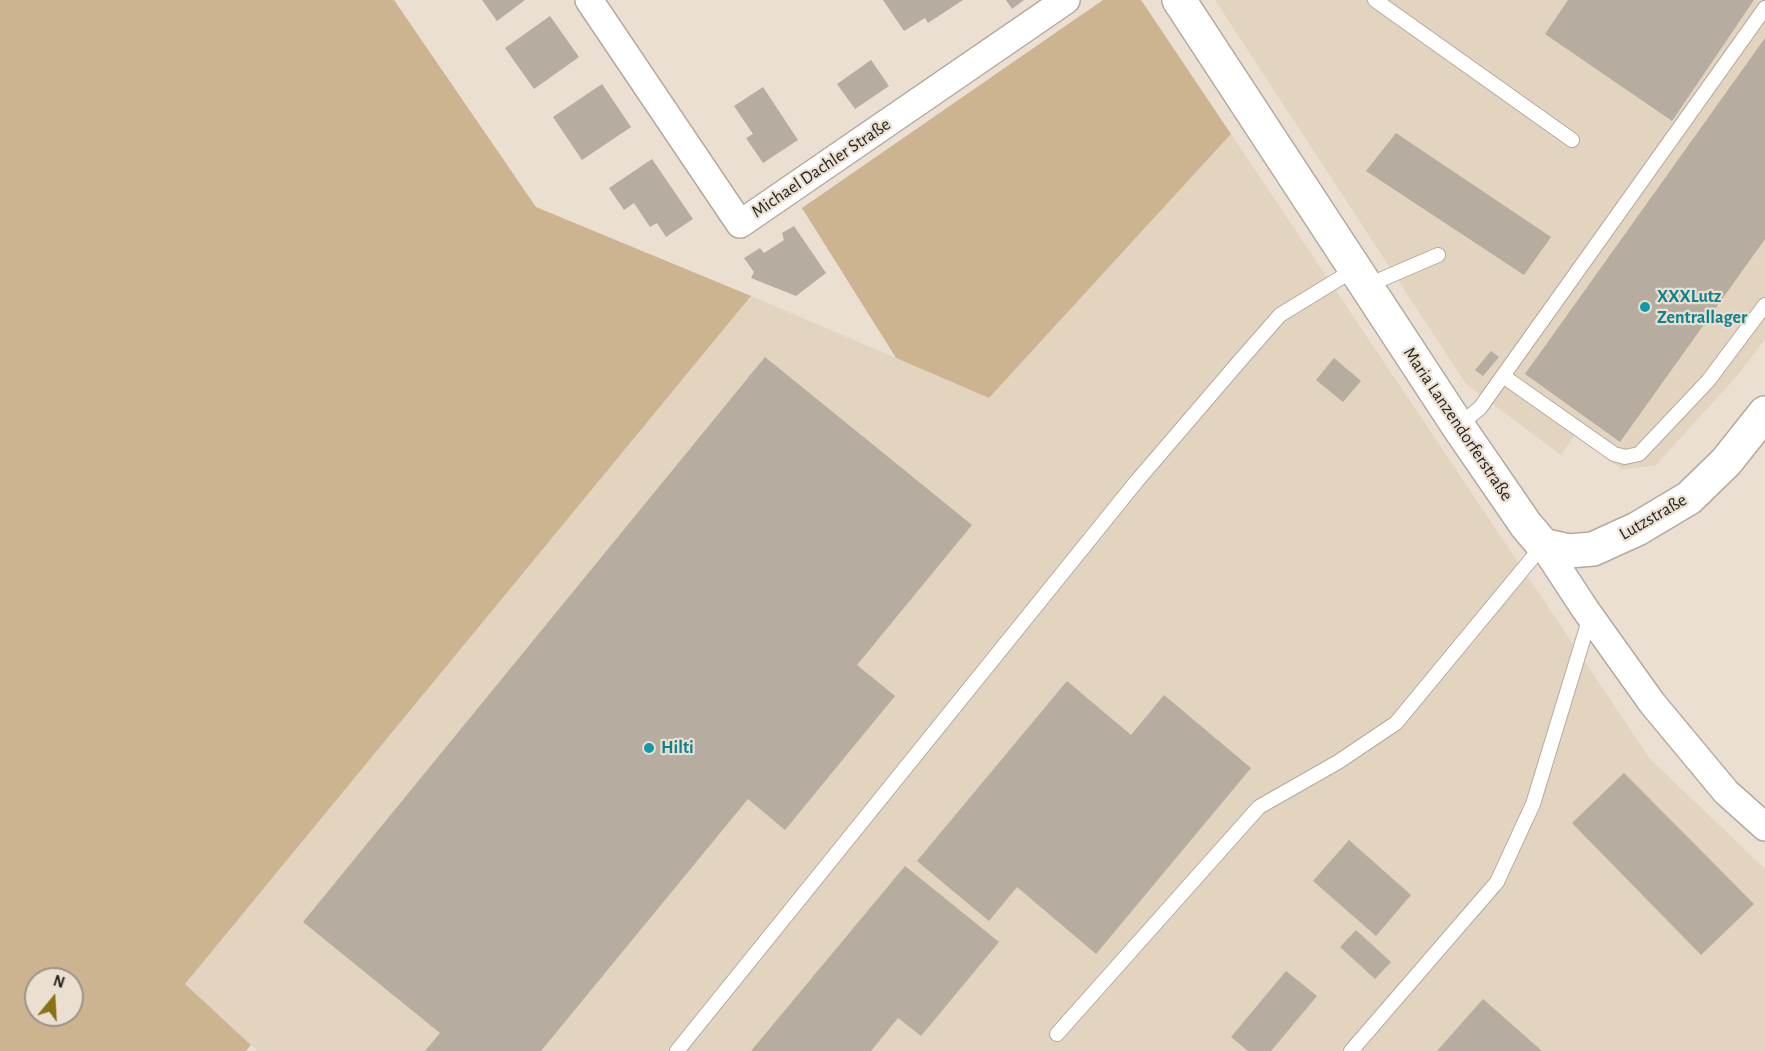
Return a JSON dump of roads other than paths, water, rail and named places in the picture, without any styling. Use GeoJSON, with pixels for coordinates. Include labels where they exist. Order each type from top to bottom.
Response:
{"type":"FeatureCollection","features":[{"type":"Feature","properties":{"kind":"street","name":"Michael Dachler Straße"},"geometry":{"type":"LineString","coordinates":[[589,0],[740,224],[1066,0]]}},
{"type":"Feature","properties":{"kind":"street","name":"Maria Lanzendorferstraße"},"geometry":{"type":"LineString","coordinates":[[1179,0],[1458,426],[1526,525],[1543,545],[1590,616],[1659,712],[1726,792],[1765,827]]}},
{"type":"Feature","properties":{"kind":"street","name":"Lutzstraße"},"geometry":{"type":"LineString","coordinates":[[1543,545],[1569,551],[1593,549],[1637,529],[1689,498],[1726,462],[1765,413]]}},
{"type":"Feature","properties":{"kind":"lane"},"geometry":{"type":"LineString","coordinates":[[1375,0],[1572,140]]}},
{"type":"Feature","properties":{"kind":"lane"},"geometry":{"type":"LineString","coordinates":[[1458,426],[1480,408],[1765,8]]}},
{"type":"Feature","properties":{"kind":"lane"},"geometry":{"type":"LineString","coordinates":[[678,1051],[1136,482],[1280,315],[1360,278],[1438,255]]}},
{"type":"Feature","properties":{"kind":"lane"},"geometry":{"type":"LineString","coordinates":[[1506,371],[1614,454],[1625,457],[1639,454],[1708,381],[1765,304]]}},
{"type":"Feature","properties":{"kind":"lane"},"geometry":{"type":"LineString","coordinates":[[1057,1034],[1259,807],[1338,762],[1396,723],[1543,545]]}},
{"type":"Feature","properties":{"kind":"lane"},"geometry":{"type":"LineString","coordinates":[[1351,1051],[1497,882],[1533,804],[1590,616]]}},
{"type":"Feature","properties":{"kind":"place","name":"XXXLutz Zentrallager"},"geometry":{"type":"Point","coordinates":[1645,307]}},
{"type":"Feature","properties":{"kind":"place","name":"Hilti"},"geometry":{"type":"Point","coordinates":[649,748]}}]}
